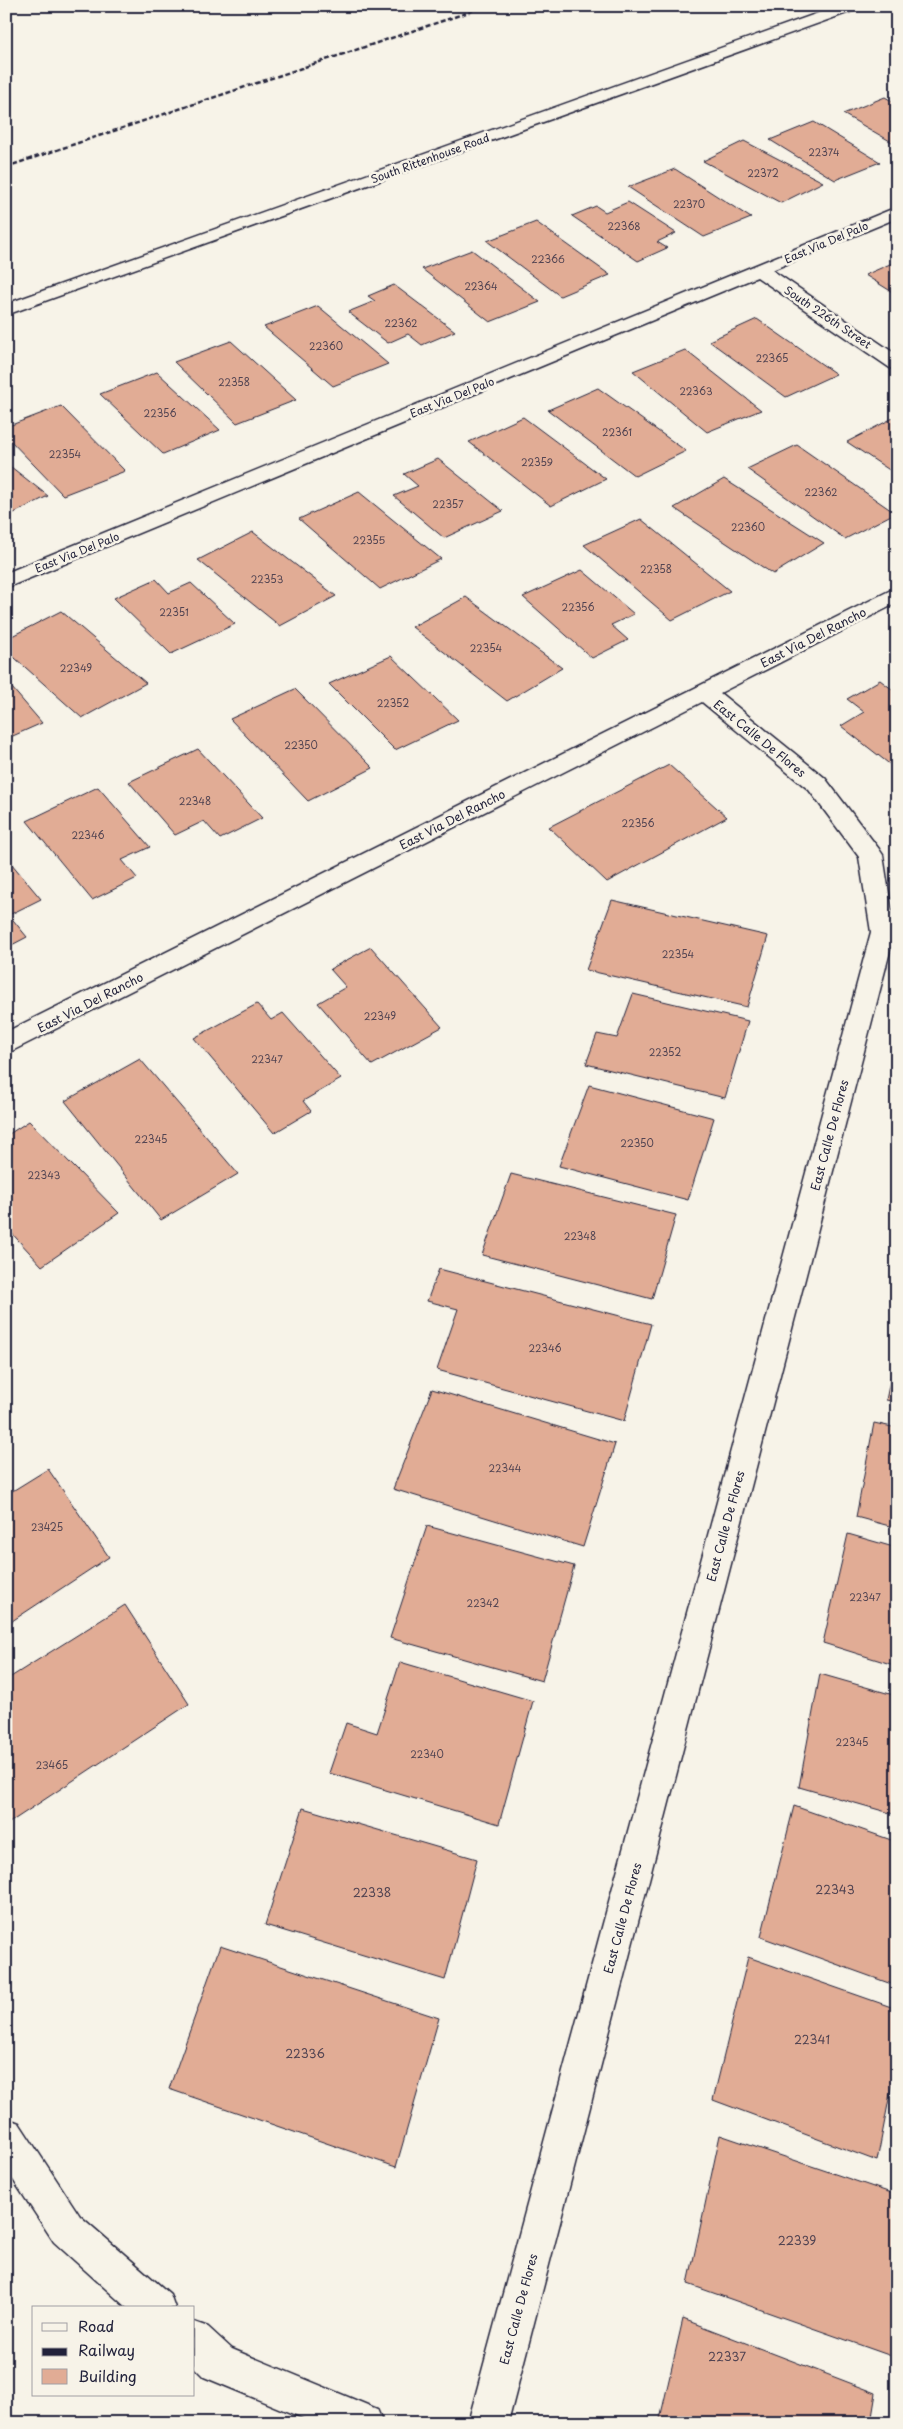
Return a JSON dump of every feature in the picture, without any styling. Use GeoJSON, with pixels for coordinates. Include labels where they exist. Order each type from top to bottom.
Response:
{"type":"FeatureCollection","features":[{"type":"Feature","properties":{"kind":"street","name":"South Rittenhouse Road"},"geometry":{"type":"LineString","coordinates":[[6,310],[853,6]]}},
{"type":"Feature","properties":{"kind":"street","name":"East Via Del Palo"},"geometry":{"type":"LineString","coordinates":[[6,581],[897,212]]}},
{"type":"Feature","properties":{"kind":"street","name":"South 226th Street"},"geometry":{"type":"LineString","coordinates":[[758,270],[897,364]]}},
{"type":"Feature","properties":{"kind":"street","name":"East Via Del Rancho"},"geometry":{"type":"LineString","coordinates":[[6,1044],[897,594]]}},
{"type":"Feature","properties":{"kind":"street","name":"East Calle De Flores"},"geometry":{"type":"LineString","coordinates":[[488,2423],[883,932],[871,855],[817,784],[704,692]]}},
{"type":"Feature","properties":{"kind":"street"},"geometry":{"type":"LineString","coordinates":[[6,2136],[67,2228],[154,2306]]}},
{"type":"Feature","properties":{"kind":"street"},"geometry":{"type":"LineString","coordinates":[[195,2342],[218,2363],[363,2423]]}},
{"type":"Feature","properties":{"kind":"building"},"geometry":{"type":"Polygon","coordinates":[[[885,97],[897,104],[897,145],[843,114],[885,97]]]}},
{"type":"Feature","properties":{"kind":"building"},"geometry":{"type":"Polygon","coordinates":[[[814,122],[880,162],[835,180],[770,140],[814,122]]]}},
{"type":"Feature","properties":{"kind":"building"},"geometry":{"type":"Polygon","coordinates":[[[744,141],[823,182],[781,203],[703,161],[744,141]]]}},
{"type":"Feature","properties":{"kind":"building"},"geometry":{"type":"Polygon","coordinates":[[[675,169],[751,218],[704,237],[628,187],[675,169]]]}},
{"type":"Feature","properties":{"kind":"building"},"geometry":{"type":"Polygon","coordinates":[[[628,202],[676,233],[657,242],[667,248],[638,261],[572,216],[596,206],[605,212],[628,202]]]}},
{"type":"Feature","properties":{"kind":"building"},"geometry":{"type":"Polygon","coordinates":[[[536,222],[610,275],[560,296],[487,241],[536,222]]]}},
{"type":"Feature","properties":{"kind":"building"},"geometry":{"type":"Polygon","coordinates":[[[472,250],[540,302],[490,322],[422,269],[472,250]]]}},
{"type":"Feature","properties":{"kind":"building"},"geometry":{"type":"Polygon","coordinates":[[[897,261],[897,295],[865,275],[897,261]]]}},
{"type":"Feature","properties":{"kind":"building"},"geometry":{"type":"Polygon","coordinates":[[[394,285],[455,331],[422,345],[408,334],[388,343],[348,312],[375,301],[368,296],[394,285]]]}},
{"type":"Feature","properties":{"kind":"building"},"geometry":{"type":"Polygon","coordinates":[[[318,306],[388,364],[333,386],[264,327],[318,306]]]}},
{"type":"Feature","properties":{"kind":"building"},"geometry":{"type":"Polygon","coordinates":[[[757,319],[836,374],[786,397],[709,341],[757,319]]]}},
{"type":"Feature","properties":{"kind":"building"},"geometry":{"type":"Polygon","coordinates":[[[231,341],[296,400],[237,423],[174,362],[231,341]]]}},
{"type":"Feature","properties":{"kind":"building"},"geometry":{"type":"Polygon","coordinates":[[[685,350],[761,410],[707,432],[633,371],[685,350]]]}},
{"type":"Feature","properties":{"kind":"building"},"geometry":{"type":"Polygon","coordinates":[[[157,372],[220,430],[163,454],[100,394],[157,372]]]}},
{"type":"Feature","properties":{"kind":"building"},"geometry":{"type":"Polygon","coordinates":[[[598,388],[686,451],[635,476],[548,410],[598,388]]]}},
{"type":"Feature","properties":{"kind":"building"},"geometry":{"type":"Polygon","coordinates":[[[61,406],[125,471],[63,495],[6,436],[6,427],[61,406]]]}},
{"type":"Feature","properties":{"kind":"building"},"geometry":{"type":"Polygon","coordinates":[[[897,416],[897,475],[847,442],[897,416]]]}},
{"type":"Feature","properties":{"kind":"building"},"geometry":{"type":"Polygon","coordinates":[[[523,417],[606,479],[551,506],[469,442],[523,417]]]}},
{"type":"Feature","properties":{"kind":"building"},"geometry":{"type":"Polygon","coordinates":[[[797,445],[895,513],[845,539],[747,469],[797,445]]]}},
{"type":"Feature","properties":{"kind":"building"},"geometry":{"type":"Polygon","coordinates":[[[438,459],[503,511],[444,538],[394,496],[418,486],[404,474],[438,459]]]}},
{"type":"Feature","properties":{"kind":"building"},"geometry":{"type":"Polygon","coordinates":[[[6,463],[48,496],[6,517],[6,463]]]}},
{"type":"Feature","properties":{"kind":"building"},"geometry":{"type":"Polygon","coordinates":[[[724,479],[824,543],[773,574],[674,508],[724,479]]]}},
{"type":"Feature","properties":{"kind":"building"},"geometry":{"type":"Polygon","coordinates":[[[359,492],[441,559],[380,589],[299,519],[359,492]]]}},
{"type":"Feature","properties":{"kind":"building"},"geometry":{"type":"Polygon","coordinates":[[[641,519],[730,591],[672,620],[584,545],[641,519]]]}},
{"type":"Feature","properties":{"kind":"building"},"geometry":{"type":"Polygon","coordinates":[[[253,532],[336,596],[280,626],[198,560],[253,532]]]}},
{"type":"Feature","properties":{"kind":"building"},"geometry":{"type":"Polygon","coordinates":[[[582,570],[634,614],[611,625],[628,640],[592,658],[523,597],[582,570]]]}},
{"type":"Feature","properties":{"kind":"building"},"geometry":{"type":"Polygon","coordinates":[[[156,579],[169,593],[191,583],[235,624],[171,654],[114,598],[156,579]]]}},
{"type":"Feature","properties":{"kind":"building"},"geometry":{"type":"Polygon","coordinates":[[[466,597],[562,668],[507,701],[412,627],[466,597]]]}},
{"type":"Feature","properties":{"kind":"building"},"geometry":{"type":"Polygon","coordinates":[[[61,611],[146,683],[82,718],[6,650],[6,639],[61,611]]]}},
{"type":"Feature","properties":{"kind":"building"},"geometry":{"type":"Polygon","coordinates":[[[391,656],[458,720],[395,750],[329,684],[391,656]]]}},
{"type":"Feature","properties":{"kind":"building"},"geometry":{"type":"Polygon","coordinates":[[[880,680],[897,693],[897,770],[841,726],[864,712],[847,699],[880,680]]]}},
{"type":"Feature","properties":{"kind":"building"},"geometry":{"type":"Polygon","coordinates":[[[6,681],[42,723],[6,739],[6,681]]]}},
{"type":"Feature","properties":{"kind":"building"},"geometry":{"type":"Polygon","coordinates":[[[295,689],[373,768],[308,801],[230,719],[295,689]]]}},
{"type":"Feature","properties":{"kind":"building"},"geometry":{"type":"Polygon","coordinates":[[[198,749],[262,818],[220,839],[204,821],[175,835],[129,782],[198,749]]]}},
{"type":"Feature","properties":{"kind":"building"},"geometry":{"type":"Polygon","coordinates":[[[669,765],[727,817],[607,882],[549,827],[669,765]]]}},
{"type":"Feature","properties":{"kind":"building"},"geometry":{"type":"Polygon","coordinates":[[[98,787],[150,847],[122,860],[137,878],[92,900],[27,821],[98,787]]]}},
{"type":"Feature","properties":{"kind":"building"},"geometry":{"type":"Polygon","coordinates":[[[6,857],[41,899],[9,915],[27,937],[6,948],[6,857]]]}},
{"type":"Feature","properties":{"kind":"building"},"geometry":{"type":"Polygon","coordinates":[[[612,900],[768,936],[747,1007],[586,970],[612,900]]]}},
{"type":"Feature","properties":{"kind":"building"},"geometry":{"type":"Polygon","coordinates":[[[371,947],[442,1027],[372,1065],[318,1003],[346,987],[330,969],[371,947]]]}},
{"type":"Feature","properties":{"kind":"building"},"geometry":{"type":"Polygon","coordinates":[[[633,994],[748,1021],[725,1098],[586,1064],[597,1034],[617,1038],[633,994]]]}},
{"type":"Feature","properties":{"kind":"building"},"geometry":{"type":"Polygon","coordinates":[[[257,1004],[271,1020],[283,1013],[341,1079],[303,1101],[311,1111],[274,1133],[194,1038],[257,1004]]]}},
{"type":"Feature","properties":{"kind":"building"},"geometry":{"type":"Polygon","coordinates":[[[140,1059],[238,1174],[161,1220],[65,1101],[140,1059]]]}},
{"type":"Feature","properties":{"kind":"building"},"geometry":{"type":"Polygon","coordinates":[[[589,1085],[714,1118],[688,1200],[559,1166],[589,1085]]]}},
{"type":"Feature","properties":{"kind":"building"},"geometry":{"type":"Polygon","coordinates":[[[29,1121],[119,1213],[42,1266],[6,1227],[6,1136],[29,1121]]]}},
{"type":"Feature","properties":{"kind":"building"},"geometry":{"type":"Polygon","coordinates":[[[511,1174],[676,1215],[652,1299],[482,1255],[511,1174]]]}},
{"type":"Feature","properties":{"kind":"building"},"geometry":{"type":"Polygon","coordinates":[[[439,1269],[651,1324],[624,1421],[437,1370],[458,1309],[427,1301],[439,1269]]]}},
{"type":"Feature","properties":{"kind":"building"},"geometry":{"type":"Polygon","coordinates":[[[897,1347],[897,1402],[886,1400],[897,1347]]]}},
{"type":"Feature","properties":{"kind":"building"},"geometry":{"type":"Polygon","coordinates":[[[432,1389],[615,1444],[583,1547],[393,1489],[432,1389]]]}},
{"type":"Feature","properties":{"kind":"building"},"geometry":{"type":"Polygon","coordinates":[[[874,1423],[897,1428],[897,1528],[856,1517],[874,1423]]]}},
{"type":"Feature","properties":{"kind":"building"},"geometry":{"type":"Polygon","coordinates":[[[48,1469],[109,1557],[6,1625],[6,1495],[48,1469]]]}},
{"type":"Feature","properties":{"kind":"building"},"geometry":{"type":"Polygon","coordinates":[[[427,1526],[574,1566],[542,1681],[390,1638],[427,1526]]]}},
{"type":"Feature","properties":{"kind":"building"},"geometry":{"type":"Polygon","coordinates":[[[848,1534],[897,1548],[897,1666],[823,1643],[848,1534]]]}},
{"type":"Feature","properties":{"kind":"building"},"geometry":{"type":"Polygon","coordinates":[[[125,1605],[189,1704],[6,1825],[6,1680],[125,1605]]]}},
{"type":"Feature","properties":{"kind":"building"},"geometry":{"type":"Polygon","coordinates":[[[400,1662],[533,1701],[499,1824],[329,1773],[346,1723],[377,1733],[400,1662]]]}},
{"type":"Feature","properties":{"kind":"building"},"geometry":{"type":"Polygon","coordinates":[[[820,1674],[897,1696],[897,1815],[799,1787],[820,1674]]]}},
{"type":"Feature","properties":{"kind":"building"},"geometry":{"type":"Polygon","coordinates":[[[794,1806],[897,1842],[897,1986],[761,1937],[794,1806]]]}},
{"type":"Feature","properties":{"kind":"building"},"geometry":{"type":"Polygon","coordinates":[[[303,1808],[477,1859],[445,1980],[265,1925],[303,1808]]]}},
{"type":"Feature","properties":{"kind":"building"},"geometry":{"type":"Polygon","coordinates":[[[220,1946],[439,2018],[396,2167],[169,2089],[220,1946]]]}},
{"type":"Feature","properties":{"kind":"building"},"geometry":{"type":"Polygon","coordinates":[[[748,1957],[897,2009],[897,2069],[895,2068],[877,2161],[713,2100],[748,1957]]]}},
{"type":"Feature","properties":{"kind":"building"},"geometry":{"type":"Polygon","coordinates":[[[720,2135],[897,2195],[897,2358],[688,2284],[720,2135]]]}},
{"type":"Feature","properties":{"kind":"building"},"geometry":{"type":"Polygon","coordinates":[[[683,2319],[876,2393],[871,2423],[659,2423],[683,2319]]]}},
{"type":"Feature","properties":{"kind":"railway"},"geometry":{"type":"LineString","coordinates":[[6,167],[487,6]]}}]}
